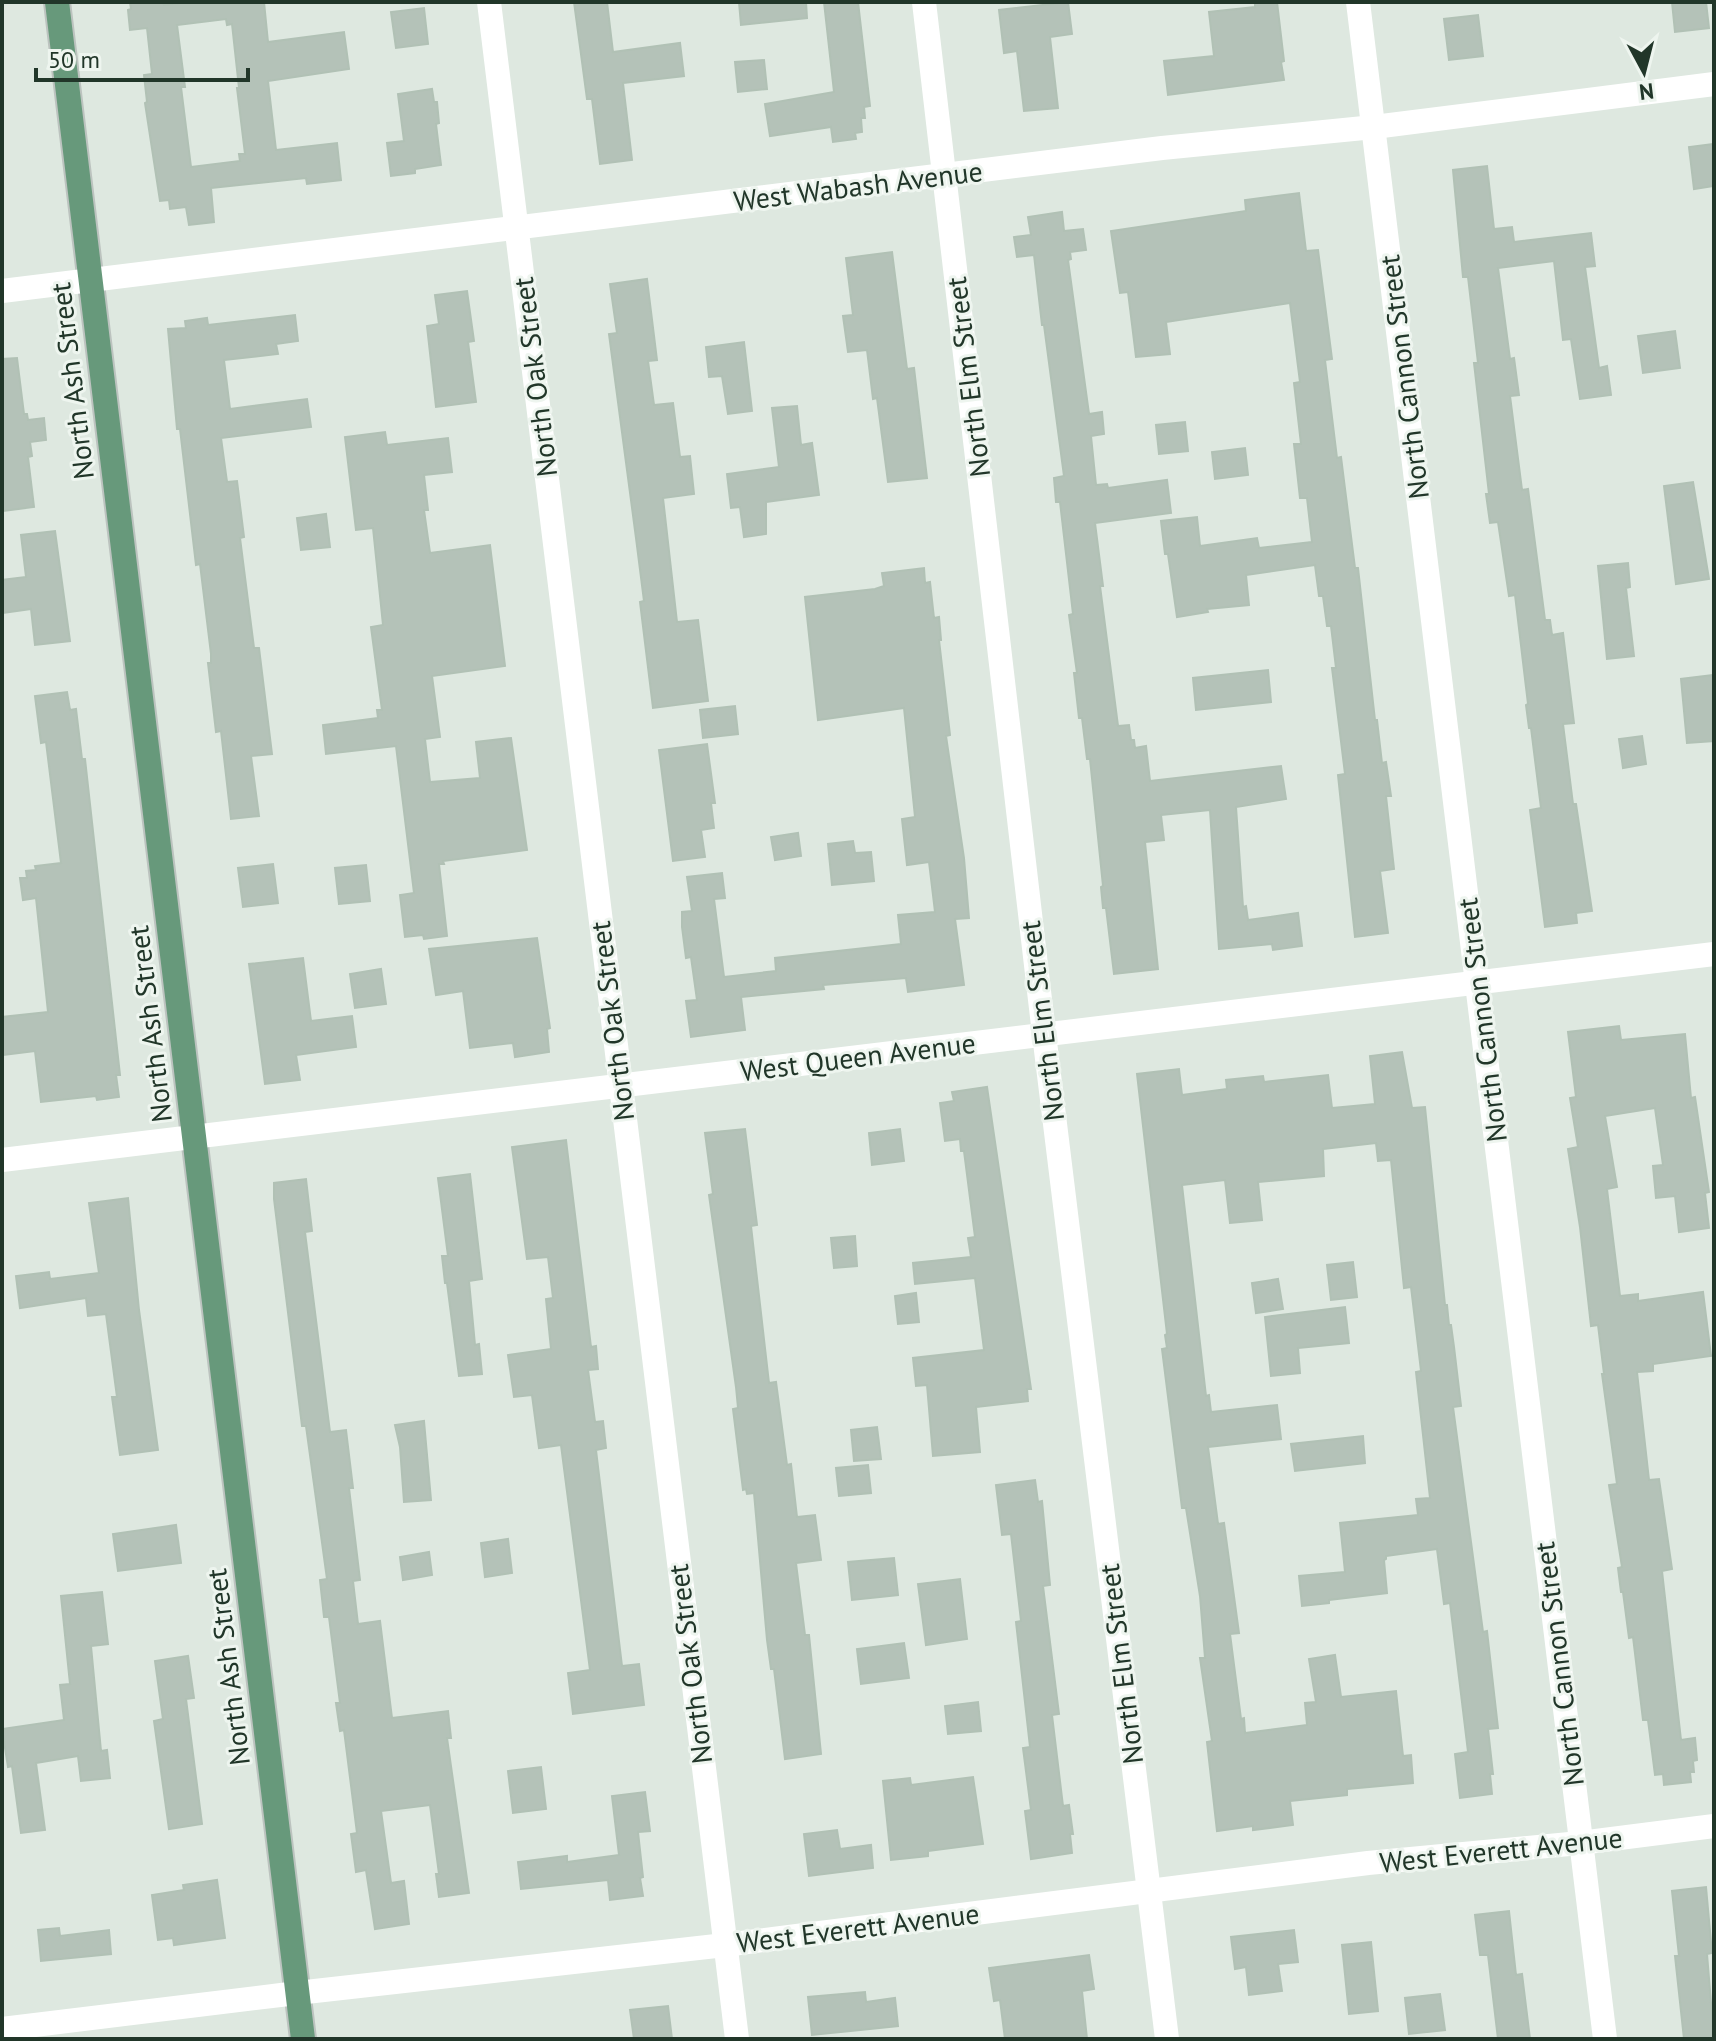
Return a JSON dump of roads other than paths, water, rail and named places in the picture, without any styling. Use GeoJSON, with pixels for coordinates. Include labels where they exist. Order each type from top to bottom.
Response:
{"type":"FeatureCollection","features":[{"type":"Feature","properties":{"kind":"main road","name":"North Ash Street"},"geometry":{"type":"LineString","coordinates":[[57,2],[303,2039]]}},
{"type":"Feature","properties":{"kind":"street","name":"North Oak Street"},"geometry":{"type":"LineString","coordinates":[[489,2],[737,2039]]}},
{"type":"Feature","properties":{"kind":"street","name":"North Elm Street"},"geometry":{"type":"LineString","coordinates":[[924,2],[1044,1034],[1167,2039]]}},
{"type":"Feature","properties":{"kind":"street","name":"North Cannon Street"},"geometry":{"type":"LineString","coordinates":[[1358,2],[1605,2039]]}},
{"type":"Feature","properties":{"kind":"street","name":"West Wabash Avenue"},"geometry":{"type":"LineString","coordinates":[[2,291],[1162,148],[1374,127],[1714,84]]}},
{"type":"Feature","properties":{"kind":"street","name":"West Queen Avenue"},"geometry":{"type":"LineString","coordinates":[[2,1160],[1265,1007],[1477,985],[1714,954]]}},
{"type":"Feature","properties":{"kind":"street","name":"West Everett Avenue"},"geometry":{"type":"LineString","coordinates":[[2,2029],[725,1945],[1368,1863],[1580,1843],[1714,1826]]}}]}
